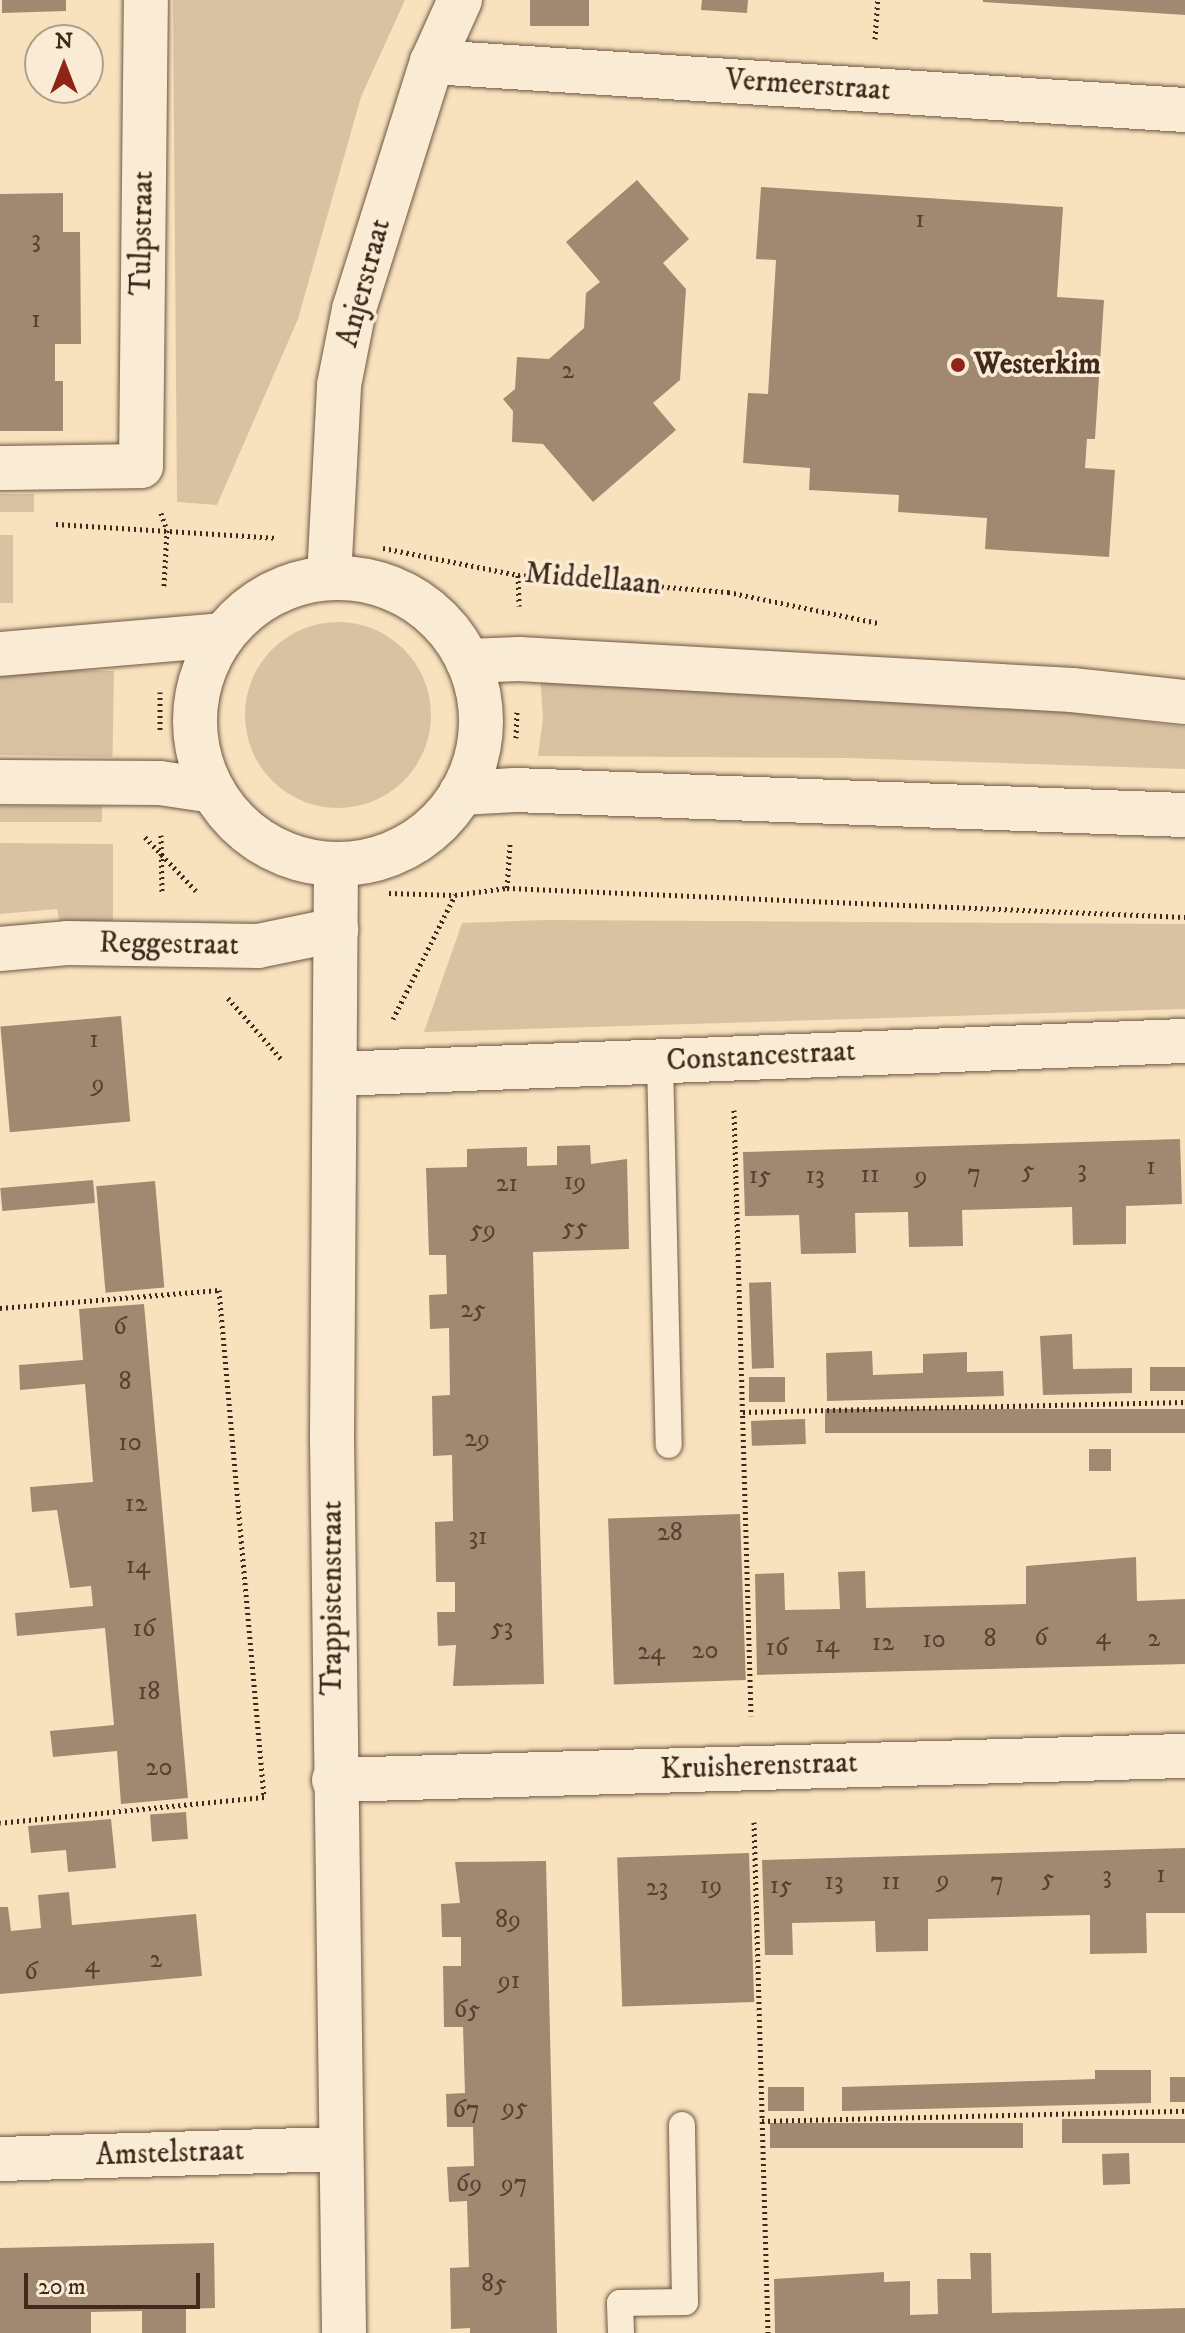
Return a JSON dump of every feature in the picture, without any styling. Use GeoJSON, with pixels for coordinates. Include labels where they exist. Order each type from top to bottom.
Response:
{"type":"FeatureCollection","features":[{"type":"Feature","properties":{"kind":"street","name":"Tulpstraat"},"geometry":{"type":"LineString","coordinates":[[0,468],[141,466],[146,0]]}},
{"type":"Feature","properties":{"kind":"street","name":"Anjerstraat"},"geometry":{"type":"LineString","coordinates":[[329,559],[339,385],[354,309],[432,62],[460,0]]}},
{"type":"Feature","properties":{"kind":"street","name":"Vermeerstraat"},"geometry":{"type":"LineString","coordinates":[[432,62],[1185,110]]}},
{"type":"Feature","properties":{"kind":"street"},"geometry":{"type":"LineString","coordinates":[[329,559],[364,579],[410,598],[444,624],[468,661],[479,693],[481,732],[461,793],[422,836],[388,855],[336,864],[275,850],[243,828],[213,791],[197,746],[194,716],[199,686],[222,635],[244,613],[329,559]]}},
{"type":"Feature","properties":{"kind":"street"},"geometry":{"type":"LineString","coordinates":[[0,654],[222,635]]}},
{"type":"Feature","properties":{"kind":"street"},"geometry":{"type":"LineString","coordinates":[[468,661],[519,659],[1072,690],[1185,702]]}},
{"type":"Feature","properties":{"kind":"street"},"geometry":{"type":"LineString","coordinates":[[0,782],[160,783],[213,791]]}},
{"type":"Feature","properties":{"kind":"street"},"geometry":{"type":"LineString","coordinates":[[461,793],[515,790],[1185,815]]}},
{"type":"Feature","properties":{"kind":"street","name":"Trappistenstraat"},"geometry":{"type":"LineString","coordinates":[[336,864],[334,1780],[344,2333]]}},
{"type":"Feature","properties":{"kind":"street","name":"Reggestraat"},"geometry":{"type":"LineString","coordinates":[[0,949],[67,943],[258,946],[336,930]]}},
{"type":"Feature","properties":{"kind":"street","name":"Constancestraat"},"geometry":{"type":"LineString","coordinates":[[336,1074],[1185,1041]]}},
{"type":"Feature","properties":{"kind":"street","name":"Kruisherenstraat"},"geometry":{"type":"LineString","coordinates":[[334,1780],[1185,1756]]}},
{"type":"Feature","properties":{"kind":"street","name":"Amstelstraat"},"geometry":{"type":"LineString","coordinates":[[0,2159],[341,2149]]}},
{"type":"Feature","properties":{"kind":"lane"},"geometry":{"type":"LineString","coordinates":[[660,1062],[669,1445]]}},
{"type":"Feature","properties":{"kind":"lane"},"geometry":{"type":"LineString","coordinates":[[621,2333],[620,2303],[685,2302],[682,2125]]}},
{"type":"Feature","properties":{"kind":"path","name":"Middellaan"},"geometry":{"type":"LineString","coordinates":[[47,524],[329,559],[728,592],[884,624]]}},
{"type":"Feature","properties":{"kind":"path"},"geometry":{"type":"LineString","coordinates":[[507,888],[1185,917]]}},
{"type":"Feature","properties":{"kind":"path"},"geometry":{"type":"LineString","coordinates":[[336,1074],[379,1051],[455,895]]}},
{"type":"Feature","properties":{"kind":"path"},"geometry":{"type":"LineString","coordinates":[[733,1059],[768,2333]]}},
{"type":"Feature","properties":{"kind":"path"},"geometry":{"type":"LineString","coordinates":[[0,1308],[219,1290],[264,1797],[0,1823]]}},
{"type":"Feature","properties":{"kind":"path"},"geometry":{"type":"LineString","coordinates":[[743,1412],[1185,1402]]}},
{"type":"Feature","properties":{"kind":"path"},"geometry":{"type":"LineString","coordinates":[[762,2121],[1185,2111]]}},
{"type":"Feature","properties":{"kind":"shaded area"},"geometry":{"type":"Polygon","coordinates":[[[173,0],[405,0],[361,97],[298,319],[217,505],[177,502],[173,0]]]}},
{"type":"Feature","properties":{"kind":"shaded area"},"geometry":{"type":"Polygon","coordinates":[[[0,494],[34,494],[34,512],[0,512],[0,494]]]}},
{"type":"Feature","properties":{"kind":"shaded area"},"geometry":{"type":"Polygon","coordinates":[[[0,535],[13,535],[13,603],[0,603],[0,535]]]}},
{"type":"Feature","properties":{"kind":"shaded area"},"geometry":{"type":"Polygon","coordinates":[[[338,622],[356,623],[374,629],[404,649],[424,679],[430,697],[430,733],[424,751],[404,781],[374,801],[356,807],[338,808],[320,807],[302,801],[272,781],[252,751],[246,733],[245,715],[246,697],[252,679],[272,649],[302,629],[320,623],[338,622]]]}},
{"type":"Feature","properties":{"kind":"shaded area"},"geometry":{"type":"Polygon","coordinates":[[[0,669],[114,671],[112,757],[0,755],[0,669]]]}},
{"type":"Feature","properties":{"kind":"shaded area"},"geometry":{"type":"Polygon","coordinates":[[[540,675],[1072,713],[1185,727],[1185,769],[845,758],[538,756],[543,718],[540,675]]]}},
{"type":"Feature","properties":{"kind":"shaded area"},"geometry":{"type":"Polygon","coordinates":[[[0,806],[102,806],[102,822],[0,822],[0,806]]]}},
{"type":"Feature","properties":{"kind":"shaded area"},"geometry":{"type":"Polygon","coordinates":[[[0,843],[113,844],[113,925],[60,925],[57,909],[0,914],[0,843]]]}},
{"type":"Feature","properties":{"kind":"shaded area"},"geometry":{"type":"Polygon","coordinates":[[[546,920],[1185,924],[1185,1009],[424,1032],[462,923],[546,920]]]}},
{"type":"Feature","properties":{"kind":"building"},"geometry":{"type":"Polygon","coordinates":[[[2,0],[66,0],[66,11],[2,13],[2,0]]]}},
{"type":"Feature","properties":{"kind":"building"},"geometry":{"type":"Polygon","coordinates":[[[530,0],[589,0],[589,26],[530,26],[530,0]]]}},
{"type":"Feature","properties":{"kind":"building"},"geometry":{"type":"Polygon","coordinates":[[[702,0],[748,0],[747,13],[701,10],[702,0]]]}},
{"type":"Feature","properties":{"kind":"building"},"geometry":{"type":"Polygon","coordinates":[[[1185,0],[1185,15],[983,2],[1185,0]]]}},
{"type":"Feature","properties":{"kind":"building"},"geometry":{"type":"Polygon","coordinates":[[[637,180],[689,239],[663,263],[686,289],[680,380],[653,403],[676,430],[593,502],[543,444],[512,442],[513,411],[503,399],[515,389],[517,357],[549,359],[584,328],[586,293],[600,282],[566,242],[637,180]]]}},
{"type":"Feature","properties":{"kind":"building"},"geometry":{"type":"Polygon","coordinates":[[[761,187],[1063,207],[1057,297],[1104,300],[1095,439],[1087,439],[1085,468],[1115,470],[1109,557],[985,549],[987,518],[898,512],[899,495],[809,490],[810,468],[743,463],[748,393],[768,394],[776,260],[756,259],[761,187]]]}},
{"type":"Feature","properties":{"kind":"building"},"geometry":{"type":"Polygon","coordinates":[[[63,193],[63,232],[80,232],[81,344],[55,344],[55,381],[63,381],[63,431],[0,431],[0,194],[63,193]]]}},
{"type":"Feature","properties":{"kind":"building"},"geometry":{"type":"Polygon","coordinates":[[[121,1016],[130,1122],[10,1132],[0,1027],[121,1016]]]}},
{"type":"Feature","properties":{"kind":"building"},"geometry":{"type":"Polygon","coordinates":[[[1180,1139],[1182,1204],[1126,1206],[1126,1244],[1073,1245],[1072,1207],[962,1210],[963,1246],[909,1247],[908,1212],[855,1213],[856,1253],[801,1254],[799,1215],[745,1216],[743,1152],[1180,1139]]]}},
{"type":"Feature","properties":{"kind":"building"},"geometry":{"type":"Polygon","coordinates":[[[590,1145],[591,1164],[627,1159],[629,1249],[533,1252],[544,1684],[453,1686],[456,1645],[438,1646],[437,1612],[455,1612],[455,1582],[436,1582],[435,1522],[453,1521],[452,1455],[433,1456],[432,1396],[450,1395],[449,1328],[430,1329],[429,1295],[447,1294],[446,1255],[429,1255],[426,1168],[467,1167],[467,1149],[527,1147],[527,1166],[557,1165],[557,1146],[590,1145]]]}},
{"type":"Feature","properties":{"kind":"building"},"geometry":{"type":"Polygon","coordinates":[[[93,1180],[95,1203],[2,1211],[0,1188],[93,1180]]]}},
{"type":"Feature","properties":{"kind":"building"},"geometry":{"type":"Polygon","coordinates":[[[155,1181],[164,1288],[106,1293],[96,1186],[155,1181]]]}},
{"type":"Feature","properties":{"kind":"building"},"geometry":{"type":"Polygon","coordinates":[[[771,1282],[774,1368],[752,1369],[749,1283],[771,1282]]]}},
{"type":"Feature","properties":{"kind":"building"},"geometry":{"type":"Polygon","coordinates":[[[144,1304],[188,1798],[121,1804],[117,1751],[53,1757],[50,1731],[114,1725],[105,1628],[17,1636],[15,1613],[93,1606],[91,1586],[70,1588],[57,1510],[32,1512],[30,1487],[93,1482],[85,1384],[20,1390],[19,1365],[83,1360],[79,1309],[144,1304]]]}},
{"type":"Feature","properties":{"kind":"building"},"geometry":{"type":"Polygon","coordinates":[[[1072,1334],[1073,1369],[1132,1368],[1132,1393],[1043,1395],[1040,1336],[1072,1334]]]}},
{"type":"Feature","properties":{"kind":"building"},"geometry":{"type":"Polygon","coordinates":[[[872,1351],[873,1375],[923,1373],[923,1354],[967,1352],[967,1372],[1003,1371],[1004,1396],[827,1401],[826,1353],[872,1351]]]}},
{"type":"Feature","properties":{"kind":"building"},"geometry":{"type":"Polygon","coordinates":[[[1150,1367],[1185,1367],[1185,1391],[1150,1391],[1150,1367]]]}},
{"type":"Feature","properties":{"kind":"building"},"geometry":{"type":"Polygon","coordinates":[[[749,1377],[785,1377],[785,1402],[749,1402],[749,1377]]]}},
{"type":"Feature","properties":{"kind":"building"},"geometry":{"type":"Polygon","coordinates":[[[825,1409],[1185,1409],[1185,1433],[825,1433],[825,1409]]]}},
{"type":"Feature","properties":{"kind":"building"},"geometry":{"type":"Polygon","coordinates":[[[805,1419],[806,1444],[752,1446],[751,1421],[805,1419]]]}},
{"type":"Feature","properties":{"kind":"building"},"geometry":{"type":"Polygon","coordinates":[[[1089,1449],[1111,1449],[1111,1471],[1089,1471],[1089,1449]]]}},
{"type":"Feature","properties":{"kind":"building"},"geometry":{"type":"Polygon","coordinates":[[[740,1514],[746,1680],[614,1685],[608,1519],[740,1514]]]}},
{"type":"Feature","properties":{"kind":"building"},"geometry":{"type":"Polygon","coordinates":[[[1136,1557],[1137,1601],[1185,1599],[1185,1664],[757,1675],[755,1574],[784,1573],[785,1610],[840,1609],[838,1572],[865,1571],[866,1608],[1026,1604],[1026,1566],[1136,1557]]]}},
{"type":"Feature","properties":{"kind":"building"},"geometry":{"type":"Polygon","coordinates":[[[186,1812],[188,1839],[152,1841],[150,1815],[186,1812]]]}},
{"type":"Feature","properties":{"kind":"building"},"geometry":{"type":"Polygon","coordinates":[[[111,1819],[116,1868],[68,1872],[66,1850],[31,1853],[28,1826],[111,1819]]]}},
{"type":"Feature","properties":{"kind":"building"},"geometry":{"type":"Polygon","coordinates":[[[1185,1848],[1185,1913],[1146,1913],[1147,1953],[1090,1954],[1090,1915],[928,1919],[928,1951],[876,1952],[875,1921],[792,1923],[793,1955],[765,1955],[762,1860],[1185,1848]]]}},
{"type":"Feature","properties":{"kind":"building"},"geometry":{"type":"Polygon","coordinates":[[[749,1853],[754,2002],[622,2007],[617,1858],[749,1853]]]}},
{"type":"Feature","properties":{"kind":"building"},"geometry":{"type":"Polygon","coordinates":[[[546,1861],[557,2333],[470,2333],[470,2328],[451,2329],[450,2268],[469,2267],[467,2201],[449,2202],[447,2167],[474,2166],[473,2127],[447,2127],[446,2094],[465,2093],[463,2027],[444,2027],[443,1966],[461,1966],[461,1937],[442,1937],[441,1904],[460,1903],[455,1862],[546,1861]]]}},
{"type":"Feature","properties":{"kind":"building"},"geometry":{"type":"Polygon","coordinates":[[[69,1892],[72,1925],[196,1914],[202,1976],[0,1994],[0,1907],[8,1907],[11,1931],[41,1928],[38,1895],[69,1892]]]}},
{"type":"Feature","properties":{"kind":"building"},"geometry":{"type":"Polygon","coordinates":[[[1095,2070],[1151,2070],[1151,2103],[842,2111],[842,2087],[1095,2079],[1095,2070]]]}},
{"type":"Feature","properties":{"kind":"building"},"geometry":{"type":"Polygon","coordinates":[[[1170,2077],[1185,2077],[1185,2102],[1170,2102],[1170,2077]]]}},
{"type":"Feature","properties":{"kind":"building"},"geometry":{"type":"Polygon","coordinates":[[[768,2087],[804,2087],[804,2111],[768,2111],[768,2087]]]}},
{"type":"Feature","properties":{"kind":"building"},"geometry":{"type":"Polygon","coordinates":[[[1062,2119],[1185,2119],[1185,2143],[1062,2143],[1062,2119]]]}},
{"type":"Feature","properties":{"kind":"building"},"geometry":{"type":"Polygon","coordinates":[[[770,2123],[1023,2123],[1023,2148],[770,2148],[770,2123]]]}},
{"type":"Feature","properties":{"kind":"building"},"geometry":{"type":"Polygon","coordinates":[[[1129,2153],[1130,2184],[1103,2185],[1102,2154],[1129,2153]]]}},
{"type":"Feature","properties":{"kind":"building"},"geometry":{"type":"Polygon","coordinates":[[[214,2243],[215,2308],[186,2309],[186,2333],[142,2333],[142,2311],[91,2312],[91,2333],[0,2333],[0,2248],[214,2243]]]}},
{"type":"Feature","properties":{"kind":"building"},"geometry":{"type":"Polygon","coordinates":[[[970,2253],[991,2253],[992,2313],[1185,2308],[1185,2333],[775,2333],[774,2279],[884,2272],[884,2282],[910,2281],[910,2315],[938,2314],[937,2279],[971,2279],[970,2253]]]}},
{"type":"Feature","properties":{"kind":"place","name":"Westerkim"},"geometry":{"type":"Point","coordinates":[958,365]}}]}
